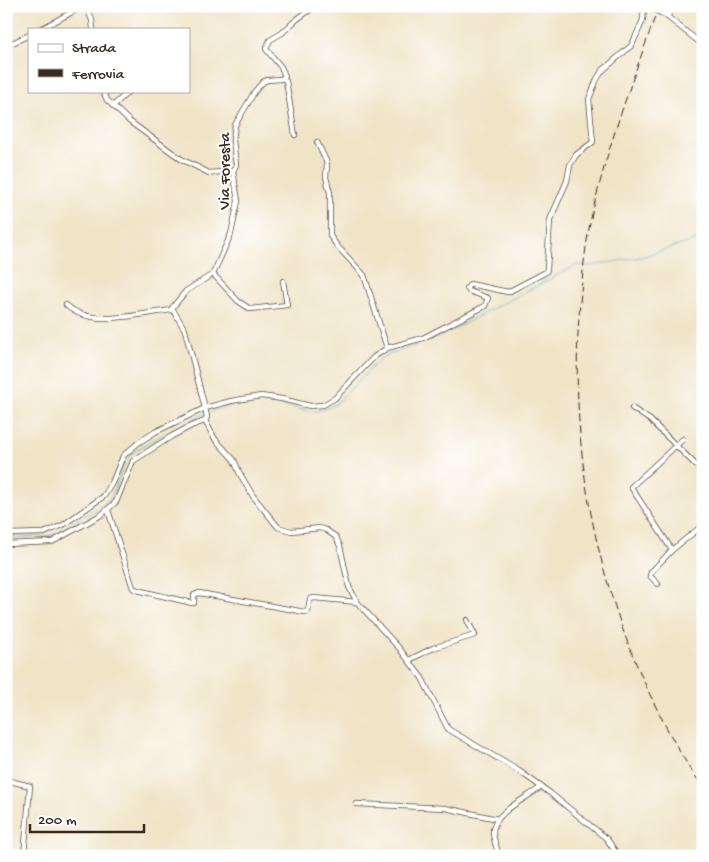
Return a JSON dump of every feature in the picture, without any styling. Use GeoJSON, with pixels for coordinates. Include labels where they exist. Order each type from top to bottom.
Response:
{"type":"FeatureCollection","features":[{"type":"Feature","properties":{"kind":"street"},"geometry":{"type":"LineString","coordinates":[[43,28],[84,6],[92,20],[93,28]]}},
{"type":"Feature","properties":{"kind":"street"},"geometry":{"type":"LineString","coordinates":[[295,135],[286,81],[283,78],[285,75],[281,67],[267,51],[266,45],[315,6]]}},
{"type":"Feature","properties":{"kind":"street"},"geometry":{"type":"LineString","coordinates":[[666,16],[670,6]]}},
{"type":"Feature","properties":{"kind":"street"},"geometry":{"type":"LineString","coordinates":[[6,534],[44,533],[64,525],[101,500],[108,492],[123,456],[155,432],[205,409],[231,401],[261,396],[310,406],[323,405],[335,398],[374,357],[387,348],[423,338],[485,306],[488,298],[469,291],[467,288],[470,284],[508,292],[546,272],[550,220],[566,181],[570,165],[576,155],[593,142],[589,99],[602,71],[632,45],[647,7],[666,16],[703,45]]}},
{"type":"Feature","properties":{"kind":"street"},"geometry":{"type":"LineString","coordinates":[[6,46],[28,35]]}},
{"type":"Feature","properties":{"kind":"street","name":"Via Foresta"},"geometry":{"type":"LineString","coordinates":[[213,274],[231,234],[238,201],[232,171],[236,165],[233,140],[235,125],[255,91],[263,82],[283,78]]}},
{"type":"Feature","properties":{"kind":"street"},"geometry":{"type":"LineString","coordinates":[[103,92],[107,100],[129,122],[181,159],[209,173],[232,171]]}},
{"type":"Feature","properties":{"kind":"street"},"geometry":{"type":"LineString","coordinates":[[113,106],[128,92]]}},
{"type":"Feature","properties":{"kind":"street"},"geometry":{"type":"LineString","coordinates":[[317,142],[327,163],[326,177],[330,193],[330,236],[364,275],[387,348]]}},
{"type":"Feature","properties":{"kind":"street"},"geometry":{"type":"LineString","coordinates":[[66,305],[88,315],[100,317],[124,317],[172,310],[186,291],[213,274],[238,301],[250,309],[287,305],[283,281]]}},
{"type":"Feature","properties":{"kind":"street"},"geometry":{"type":"LineString","coordinates":[[172,310],[186,330],[206,419],[215,439],[234,460],[253,496],[278,527],[291,532],[320,528],[336,537],[340,546],[347,582],[357,602],[409,660],[422,678],[448,729],[519,771],[541,787],[606,839],[618,856]]}},
{"type":"Feature","properties":{"kind":"street"},"geometry":{"type":"LineString","coordinates":[[632,408],[650,420],[703,472]]}},
{"type":"Feature","properties":{"kind":"street"},"geometry":{"type":"LineString","coordinates":[[6,544],[52,542],[108,510],[120,495],[133,461],[172,436],[206,419]]}},
{"type":"Feature","properties":{"kind":"street"},"geometry":{"type":"LineString","coordinates":[[672,550],[632,487],[683,439]]}},
{"type":"Feature","properties":{"kind":"street"},"geometry":{"type":"LineString","coordinates":[[108,510],[133,588],[137,590],[192,603],[194,603],[194,595],[199,593],[305,612],[308,611],[310,599],[314,598],[357,602]]}},
{"type":"Feature","properties":{"kind":"street"},"geometry":{"type":"LineString","coordinates":[[658,584],[650,576],[651,572],[672,550],[703,525]]}},
{"type":"Feature","properties":{"kind":"street"},"geometry":{"type":"LineString","coordinates":[[409,660],[433,648],[474,635],[468,620]]}},
{"type":"Feature","properties":{"kind":"street"},"geometry":{"type":"LineString","coordinates":[[6,780],[30,786],[24,856]]}},
{"type":"Feature","properties":{"kind":"street"},"geometry":{"type":"LineString","coordinates":[[498,856],[493,831],[498,819],[518,801],[541,787]]}},
{"type":"Feature","properties":{"kind":"street"},"geometry":{"type":"LineString","coordinates":[[356,804],[445,808],[498,819]]}},
{"type":"Feature","properties":{"kind":"waterway"},"geometry":{"type":"LineString","coordinates":[[209,412],[224,407],[260,401],[314,412],[330,407],[339,401],[382,357],[436,338],[577,265],[589,266],[641,257],[703,238]]}},
{"type":"Feature","properties":{"kind":"waterway"},"geometry":{"type":"LineString","coordinates":[[6,539],[53,535],[103,505],[112,497],[125,461],[134,451],[205,413]]}},
{"type":"Feature","properties":{"kind":"railway"},"geometry":{"type":"LineString","coordinates":[[659,6],[603,170],[588,234],[580,303],[577,356],[578,409],[591,514],[618,616],[637,665],[659,713],[679,751],[703,787]]}}]}
